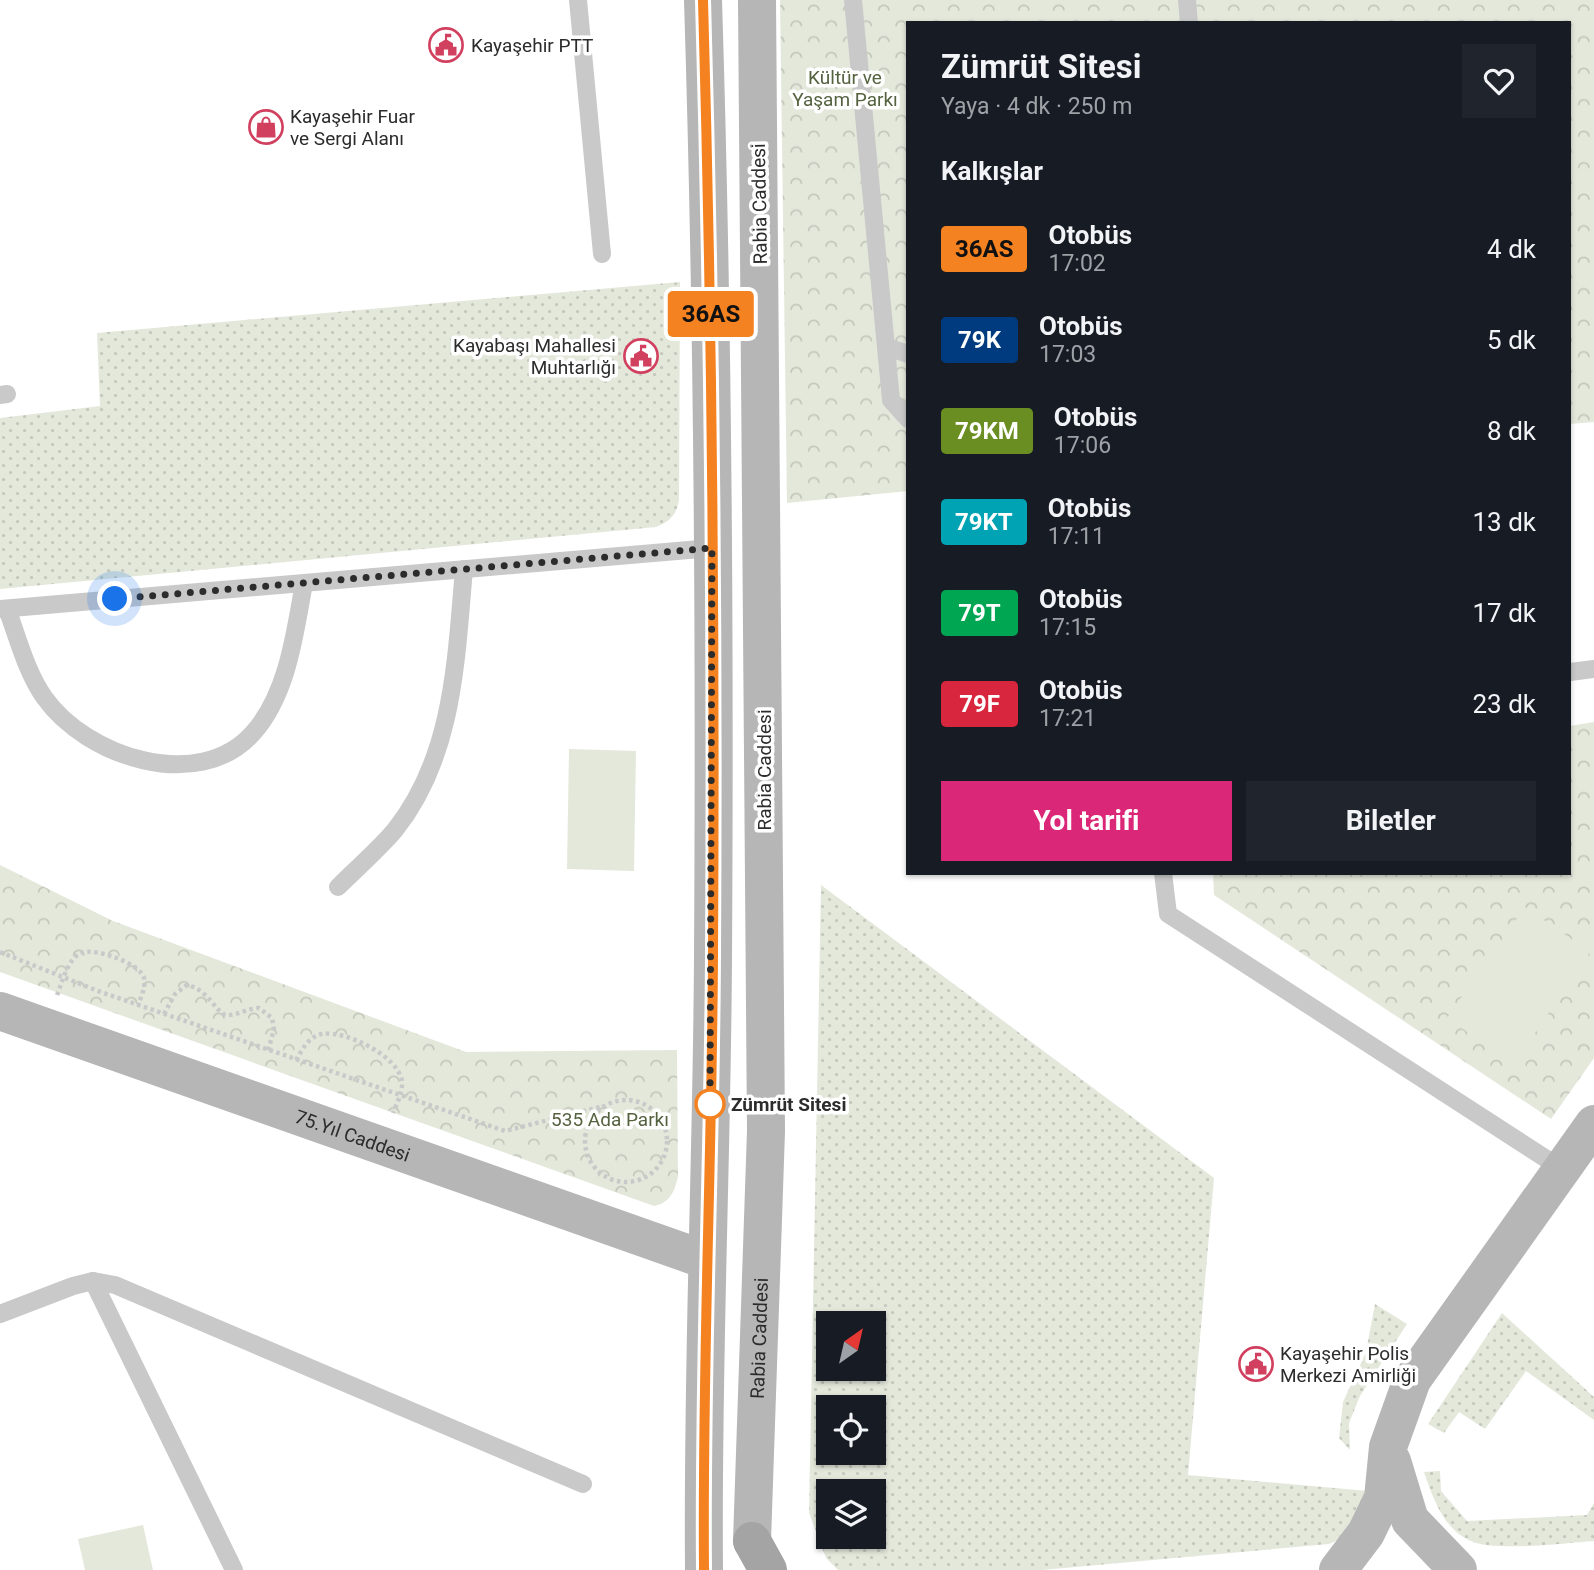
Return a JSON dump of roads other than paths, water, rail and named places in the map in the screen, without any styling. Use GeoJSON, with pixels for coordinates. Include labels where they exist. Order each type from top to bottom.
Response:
{"type":"FeatureCollection","features":[{"type":"Feature","properties":{"kind":"street"},"geometry":{"type":"LineString","coordinates":[[703,0],[712,358],[713,954],[706,1260],[704,1570]]}},
{"type":"Feature","properties":{"kind":"street","name":"Rabia Caddesi"},"geometry":{"type":"LineString","coordinates":[[757,0],[766,1131],[757,1560]]}},
{"type":"Feature","properties":{"kind":"street","name":"75.Yıl Caddesi"},"geometry":{"type":"LineString","coordinates":[[0,1011],[44,1029],[706,1260]]}},
{"type":"Feature","properties":{"kind":"street"},"geometry":{"type":"LineString","coordinates":[[1338,1570],[1366,1533],[1383,1499],[1388,1447],[1412,1380],[1594,1124]]}},
{"type":"Feature","properties":{"kind":"street"},"geometry":{"type":"LineString","coordinates":[[1388,1447],[1410,1520],[1458,1570]]}},
{"type":"Feature","properties":{"kind":"lane"},"geometry":{"type":"LineString","coordinates":[[578,0],[602,254]]}},
{"type":"Feature","properties":{"kind":"lane"},"geometry":{"type":"LineString","coordinates":[[853,0],[891,400],[906,417]]}},
{"type":"Feature","properties":{"kind":"lane"},"geometry":{"type":"LineString","coordinates":[[1187,0],[1189,21]]}},
{"type":"Feature","properties":{"kind":"lane"},"geometry":{"type":"LineString","coordinates":[[887,347],[906,353]]}},
{"type":"Feature","properties":{"kind":"lane"},"geometry":{"type":"LineString","coordinates":[[304,583],[283,675],[270,707],[254,732],[230,754],[197,765],[152,761],[109,749],[75,730],[44,698],[4,609],[464,569],[712,548]]}},
{"type":"Feature","properties":{"kind":"lane"},"geometry":{"type":"LineString","coordinates":[[338,887],[396,829],[429,774],[448,715],[457,660],[464,569]]}},
{"type":"Feature","properties":{"kind":"lane"},"geometry":{"type":"LineString","coordinates":[[1571,672],[1594,669]]}},
{"type":"Feature","properties":{"kind":"lane"},"geometry":{"type":"LineString","coordinates":[[1163,875],[1168,914],[1562,1169]]}},
{"type":"Feature","properties":{"kind":"lane"},"geometry":{"type":"LineString","coordinates":[[0,1314],[93,1281],[115,1285],[583,1484]]}},
{"type":"Feature","properties":{"kind":"lane"},"geometry":{"type":"LineString","coordinates":[[93,1281],[234,1570]]}},
{"type":"Feature","properties":{"kind":"place","name":"Kayaşehir PTT"},"geometry":{"type":"Point","coordinates":[446,45]}},
{"type":"Feature","properties":{"kind":"place","name":"Kayaşehir Fuar ve Sergi Alanı"},"geometry":{"type":"Point","coordinates":[266,127]}},
{"type":"Feature","properties":{"kind":"place","name":"Kayabaşı Mahallesi Muhtarlığı"},"geometry":{"type":"Point","coordinates":[641,356]}},
{"type":"Feature","properties":{"kind":"place","name":"Zümrüt Sitesi"},"geometry":{"type":"Point","coordinates":[710,1104]}},
{"type":"Feature","properties":{"kind":"place","name":"Kayaşehir Polis Merkezi Amirliği"},"geometry":{"type":"Point","coordinates":[1256,1364]}},
{"type":"Feature","properties":{"kind":"park label","name":"Kültür ve Yaşam Parkı"},"geometry":{"type":"Point","coordinates":[845,88]}},
{"type":"Feature","properties":{"kind":"park label","name":"535 Ada Parkı"},"geometry":{"type":"Point","coordinates":[610,1119]}}]}
